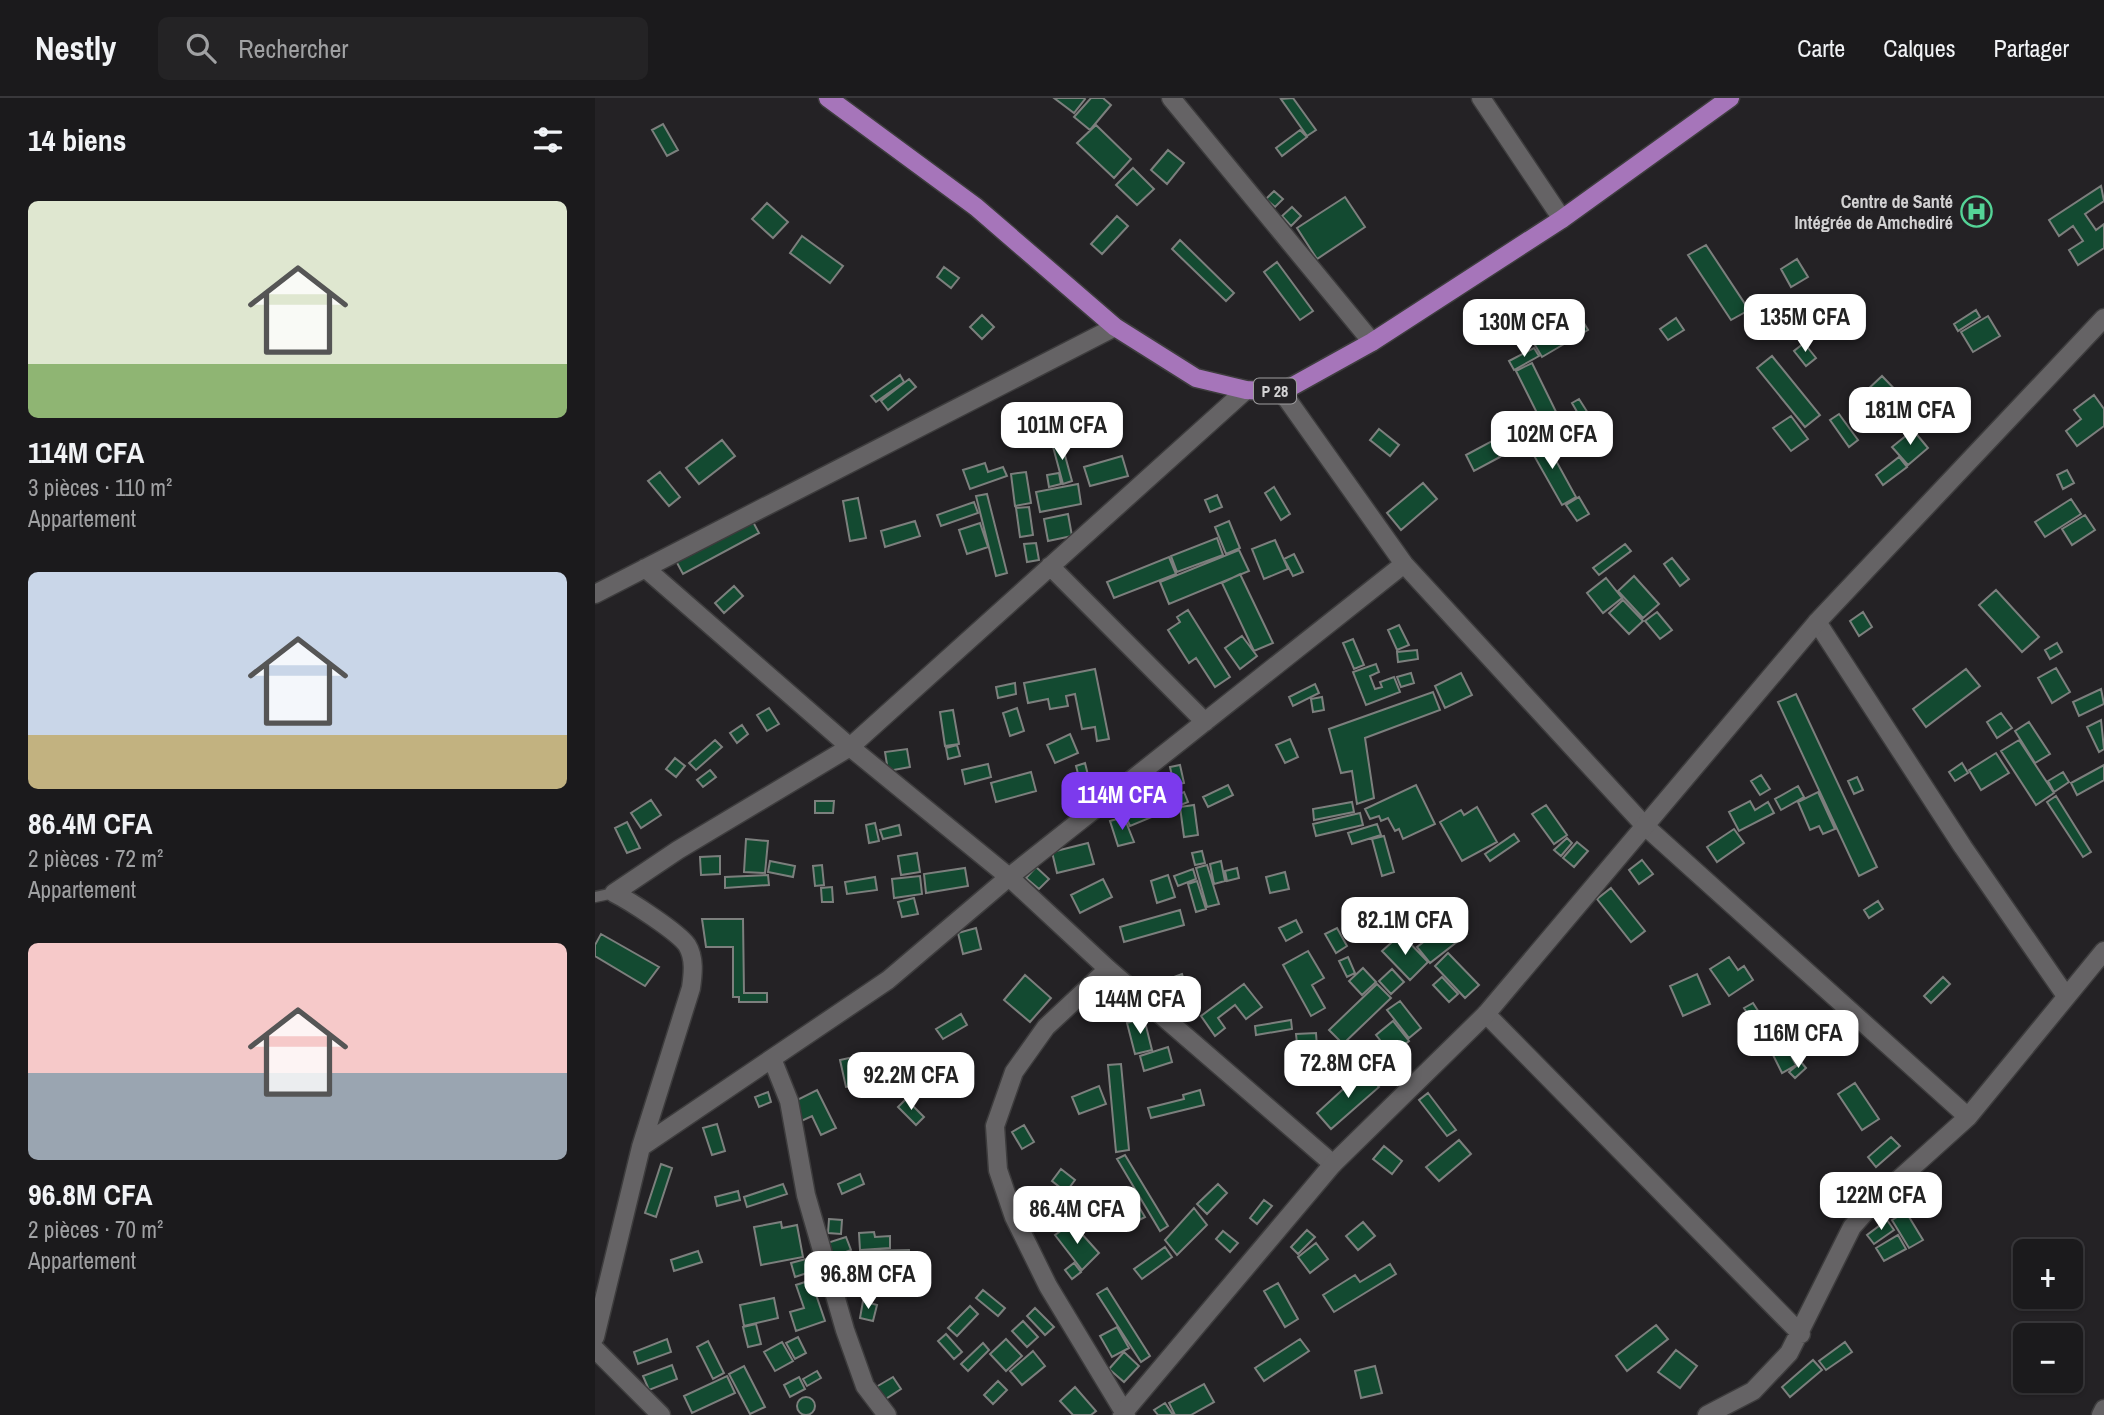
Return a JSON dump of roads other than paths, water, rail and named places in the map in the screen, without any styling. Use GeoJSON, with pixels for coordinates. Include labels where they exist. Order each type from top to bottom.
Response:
{"type":"FeatureCollection","features":[{"type":"Feature","properties":{"kind":"main road","name":"P 28"},"geometry":{"type":"LineString","coordinates":[[828,98],[976,207],[1115,327],[1196,378],[1246,390],[1282,392],[1372,342],[1562,219],[1730,98]]}},
{"type":"Feature","properties":{"kind":"street"},"geometry":{"type":"LineString","coordinates":[[1171,98],[1372,342]]}},
{"type":"Feature","properties":{"kind":"street"},"geometry":{"type":"LineString","coordinates":[[1481,98],[1562,219]]}},
{"type":"Feature","properties":{"kind":"street"},"geometry":{"type":"LineString","coordinates":[[1108,969],[1038,1038],[1014,1072],[995,1126],[998,1170],[1014,1217],[1048,1286],[1124,1414],[1333,1164],[1486,1014],[1817,622],[2104,318]]}},
{"type":"Feature","properties":{"kind":"street"},"geometry":{"type":"LineString","coordinates":[[595,594],[1115,327]]}},
{"type":"Feature","properties":{"kind":"street"},"geometry":{"type":"LineString","coordinates":[[595,1337],[641,1147],[691,988],[694,964],[686,944],[636,904],[614,893],[678,850],[850,747],[1246,390]]}},
{"type":"Feature","properties":{"kind":"street"},"geometry":{"type":"LineString","coordinates":[[1282,392],[1403,564],[1645,826],[1968,1117]]}},
{"type":"Feature","properties":{"kind":"street"},"geometry":{"type":"LineString","coordinates":[[641,1147],[772,1061],[888,980],[1009,877],[1403,564]]}},
{"type":"Feature","properties":{"kind":"street"},"geometry":{"type":"LineString","coordinates":[[1050,566],[1205,722]]}},
{"type":"Feature","properties":{"kind":"street"},"geometry":{"type":"LineString","coordinates":[[645,568],[850,747],[1009,877],[1108,969],[1333,1164]]}},
{"type":"Feature","properties":{"kind":"street"},"geometry":{"type":"LineString","coordinates":[[1817,622],[1963,847],[2066,996]]}},
{"type":"Feature","properties":{"kind":"street"},"geometry":{"type":"LineString","coordinates":[[1707,1415],[1753,1391],[1789,1353],[1801,1334],[1851,1227],[1876,1200],[1968,1117],[2104,951]]}},
{"type":"Feature","properties":{"kind":"street"},"geometry":{"type":"LineString","coordinates":[[1486,1014],[1801,1334]]}},
{"type":"Feature","properties":{"kind":"street"},"geometry":{"type":"LineString","coordinates":[[772,1061],[789,1101],[806,1195],[845,1330],[865,1386],[887,1415]]}},
{"type":"Feature","properties":{"kind":"street"},"geometry":{"type":"LineString","coordinates":[[595,1349],[661,1415]]}},
{"type":"Feature","properties":{"kind":"street"},"geometry":{"type":"LineString","coordinates":[[2101,1415],[2104,1409]]}},
{"type":"Feature","properties":{"kind":"lane"},"geometry":{"type":"LineString","coordinates":[[595,897],[614,893]]}},
{"type":"Feature","properties":{"kind":"place","name":"Centre de Santé Intégrée de Amchediré"},"geometry":{"type":"Point","coordinates":[1976,212]}}]}
